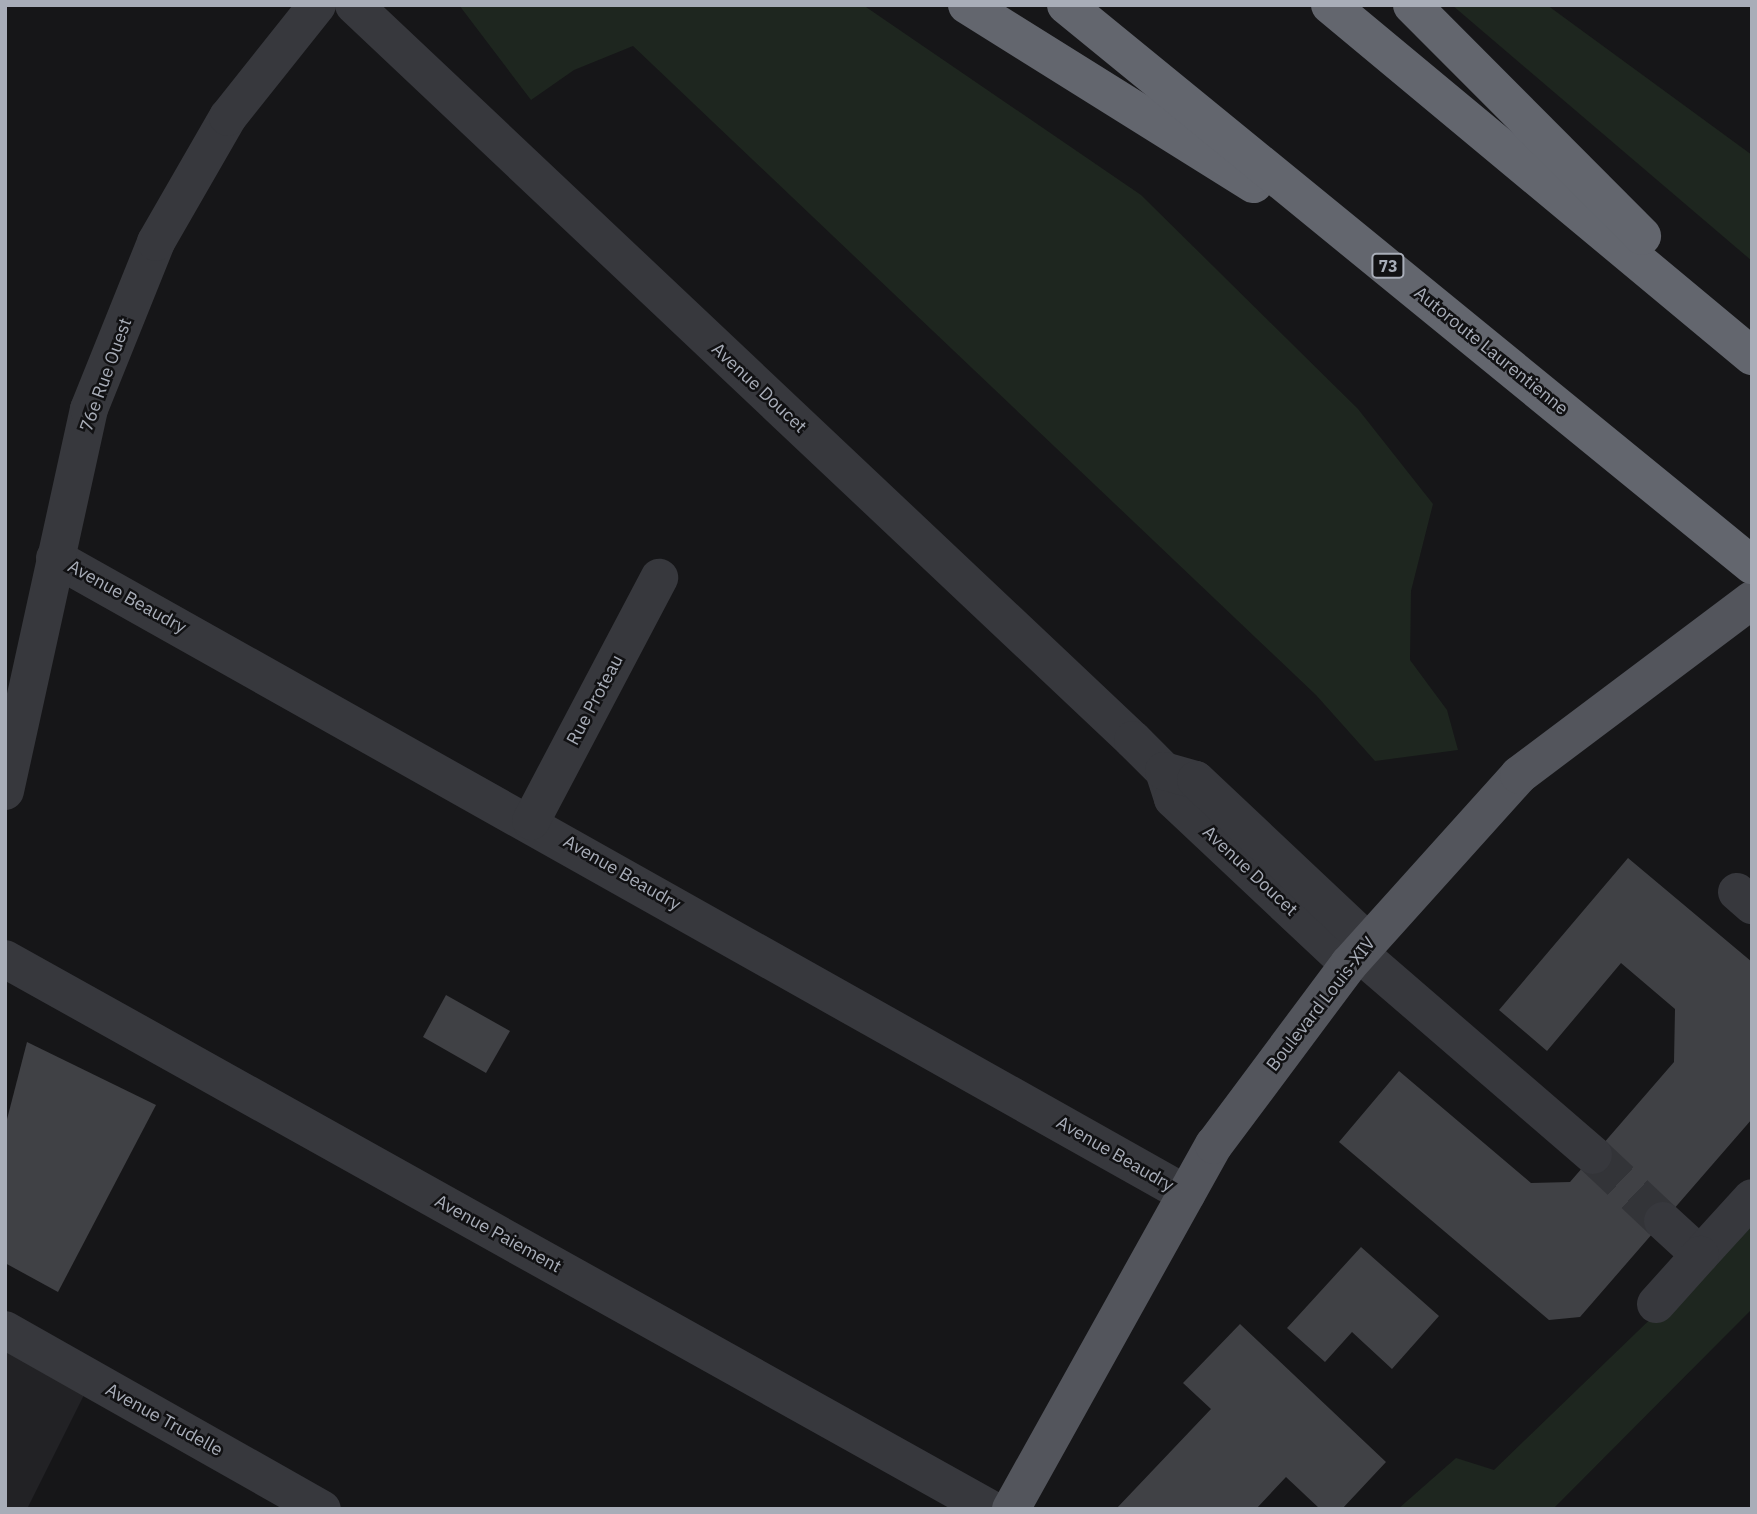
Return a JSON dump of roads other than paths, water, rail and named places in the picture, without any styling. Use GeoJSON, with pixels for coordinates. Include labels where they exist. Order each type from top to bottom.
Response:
{"type":"FeatureCollection","features":[{"type":"Feature","properties":{"kind":"highway"},"geometry":{"type":"LineString","coordinates":[[967,5],[1394,271]]}},
{"type":"Feature","properties":{"kind":"highway","name":"Autoroute Laurentienne"},"geometry":{"type":"LineString","coordinates":[[1066,5],[1752,565]]}},
{"type":"Feature","properties":{"kind":"highway"},"geometry":{"type":"LineString","coordinates":[[1329,5],[1752,356]]}},
{"type":"Feature","properties":{"kind":"highway"},"geometry":{"type":"LineString","coordinates":[[1412,5],[1752,346]]}},
{"type":"Feature","properties":{"kind":"main road","name":"Boulevard Louis-XIV"},"geometry":{"type":"LineString","coordinates":[[1011,1509],[1185,1194],[1358,953],[1519,775],[1752,600]]}},
{"type":"Feature","properties":{"kind":"street","name":"76e Rue Ouest"},"geometry":{"type":"LineString","coordinates":[[5,791],[89,409],[156,242],[228,117],[317,5]]}},
{"type":"Feature","properties":{"kind":"street","name":"Avenue Doucet"},"geometry":{"type":"LineString","coordinates":[[354,5],[1164,771],[1173,799],[1358,953],[1593,1155]]}},
{"type":"Feature","properties":{"kind":"street","name":"Avenue Beaudry"},"geometry":{"type":"LineString","coordinates":[[55,558],[531,821],[1185,1194]]}},
{"type":"Feature","properties":{"kind":"street","name":"Rue Proteau"},"geometry":{"type":"LineString","coordinates":[[531,821],[659,578]]}},
{"type":"Feature","properties":{"kind":"street","name":"Avenue Paiement"},"geometry":{"type":"LineString","coordinates":[[5,959],[990,1509]]}},
{"type":"Feature","properties":{"kind":"street"},"geometry":{"type":"LineString","coordinates":[[1656,1304],[1752,1198]]}},
{"type":"Feature","properties":{"kind":"street"},"geometry":{"type":"LineString","coordinates":[[1663,1221],[1700,1255]]}},
{"type":"Feature","properties":{"kind":"street","name":"Avenue Trudelle"},"geometry":{"type":"LineString","coordinates":[[5,1331],[322,1509]]}},
{"type":"Feature","properties":{"kind":"tunnel"},"geometry":{"type":"LineString","coordinates":[[1593,1155],[1663,1221]]}}]}
